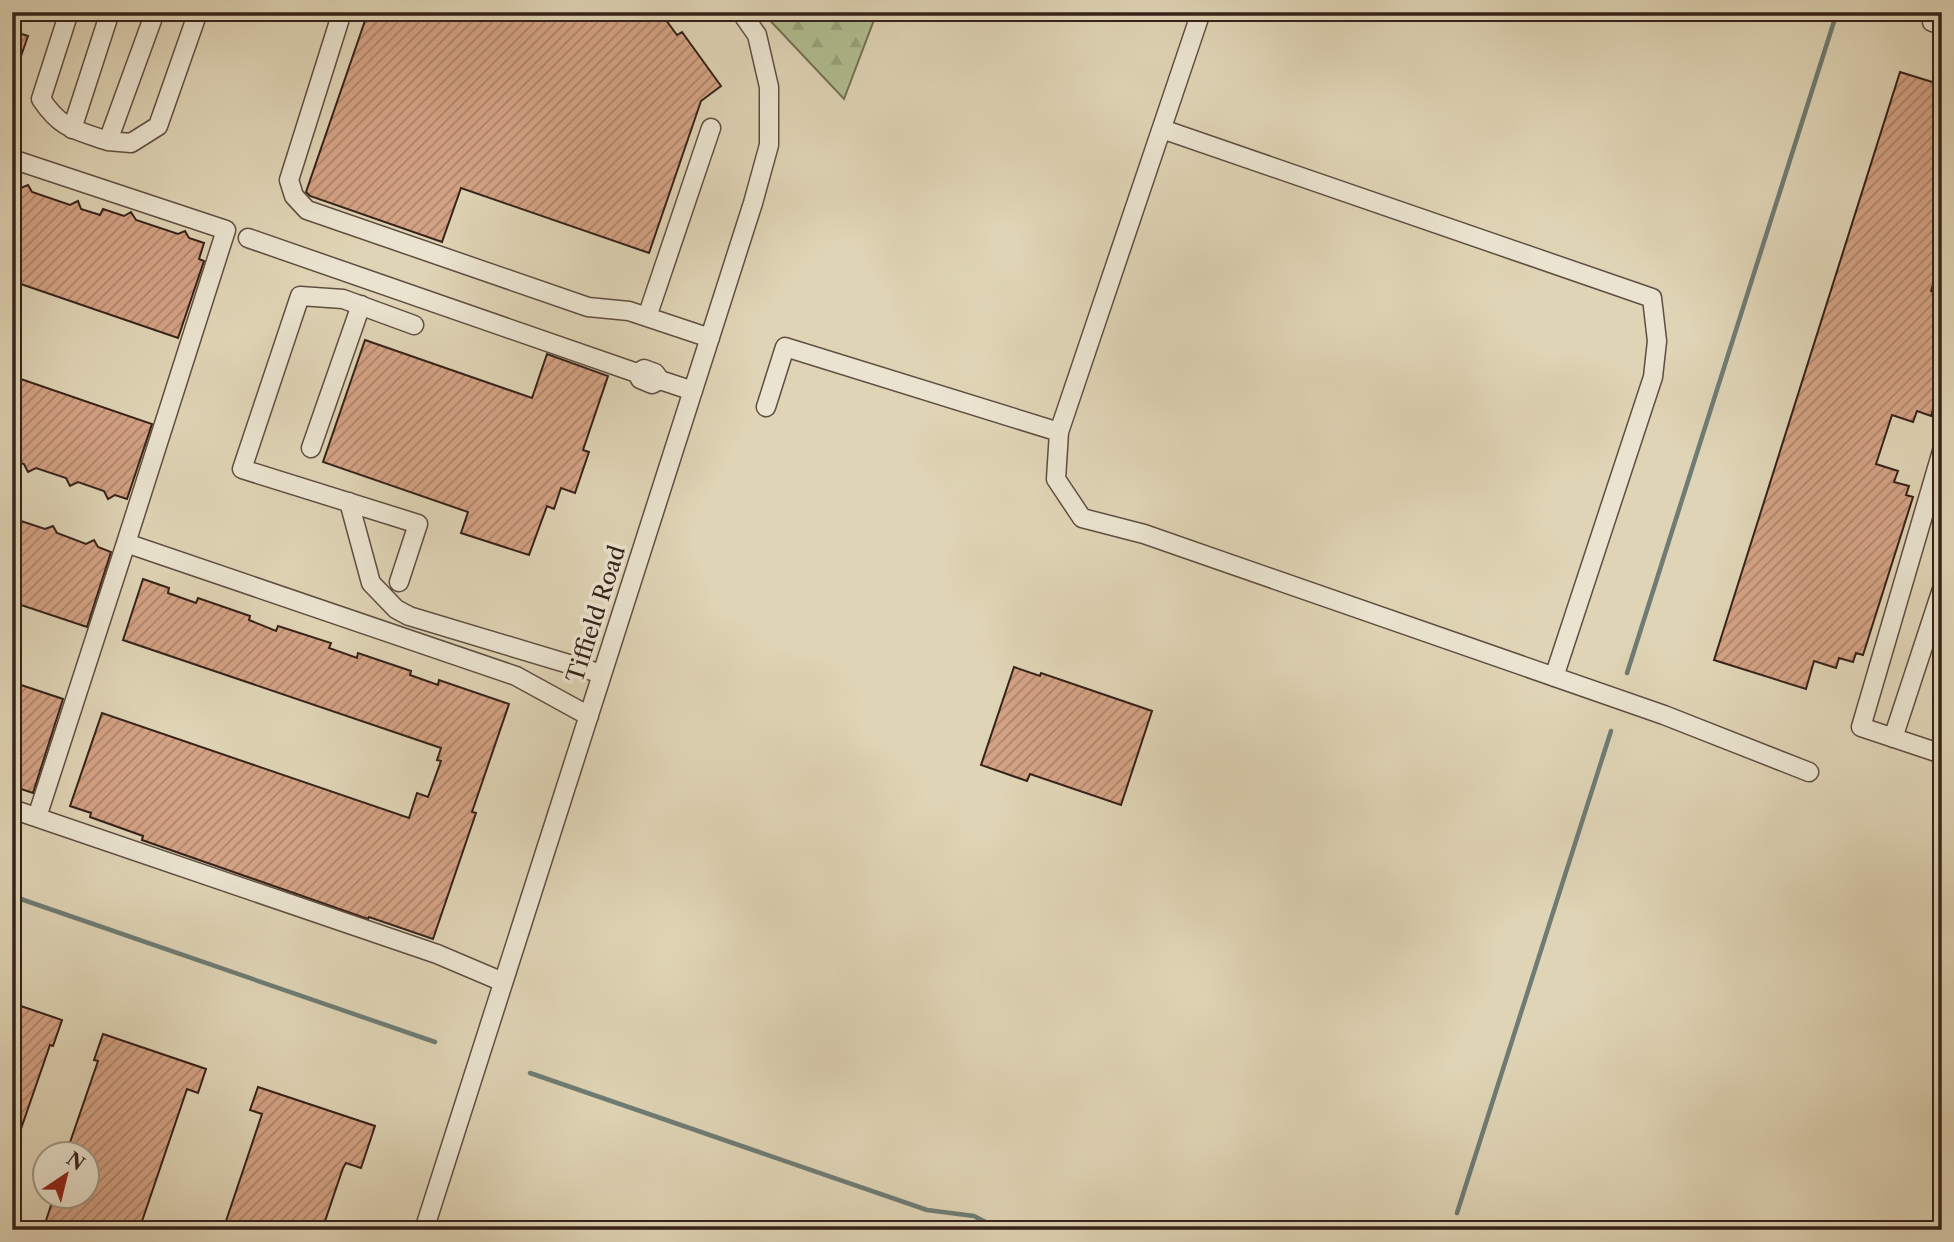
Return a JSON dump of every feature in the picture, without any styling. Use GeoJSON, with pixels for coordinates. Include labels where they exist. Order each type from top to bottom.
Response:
{"type":"FeatureCollection","features":[{"type":"Feature","properties":{"kind":"street"},"geometry":{"type":"LineString","coordinates":[[69,12],[41,99],[51,115],[66,127],[107,141],[131,143],[158,126],[198,12]]}},
{"type":"Feature","properties":{"kind":"street"},"geometry":{"type":"LineString","coordinates":[[72,129],[110,12]]}},
{"type":"Feature","properties":{"kind":"street"},"geometry":{"type":"LineString","coordinates":[[107,141],[155,12]]}},
{"type":"Feature","properties":{"kind":"street"},"geometry":{"type":"LineString","coordinates":[[342,12],[289,180],[294,196],[307,210],[588,307],[629,311],[710,338]]}},
{"type":"Feature","properties":{"kind":"street","name":"Tiffield Road"},"geometry":{"type":"LineString","coordinates":[[424,1230],[753,203],[769,145],[769,87],[757,35],[741,12]]}},
{"type":"Feature","properties":{"kind":"street"},"geometry":{"type":"LineString","coordinates":[[1200,12],[1059,432],[1056,479],[1082,518],[1144,534],[1555,677],[1671,718],[1809,772]]}},
{"type":"Feature","properties":{"kind":"street"},"geometry":{"type":"LineString","coordinates":[[1934,12],[1932,22],[1942,25]]}},
{"type":"Feature","properties":{"kind":"street"},"geometry":{"type":"LineString","coordinates":[[647,317],[711,128]]}},
{"type":"Feature","properties":{"kind":"street"},"geometry":{"type":"LineString","coordinates":[[1162,129],[1652,298],[1657,341],[1653,377],[1555,677]]}},
{"type":"Feature","properties":{"kind":"street"},"geometry":{"type":"LineString","coordinates":[[12,159],[226,230],[37,817]]}},
{"type":"Feature","properties":{"kind":"street"},"geometry":{"type":"LineString","coordinates":[[248,238],[638,373],[640,379],[652,384],[660,380],[693,391]]}},
{"type":"Feature","properties":{"kind":"street"},"geometry":{"type":"LineString","coordinates":[[399,582],[418,524],[242,469],[300,296],[343,299],[414,325]]}},
{"type":"Feature","properties":{"kind":"street"},"geometry":{"type":"LineString","coordinates":[[311,448],[361,305]]}},
{"type":"Feature","properties":{"kind":"street"},"geometry":{"type":"LineString","coordinates":[[765,407],[785,347],[1059,432]]}},
{"type":"Feature","properties":{"kind":"street"},"geometry":{"type":"LineString","coordinates":[[1942,451],[1861,727],[1942,754]]}},
{"type":"Feature","properties":{"kind":"street"},"geometry":{"type":"LineString","coordinates":[[349,502],[371,583],[396,609],[409,616],[602,674]]}},
{"type":"Feature","properties":{"kind":"street"},"geometry":{"type":"LineString","coordinates":[[126,543],[516,676],[589,716]]}},
{"type":"Feature","properties":{"kind":"street"},"geometry":{"type":"LineString","coordinates":[[1893,738],[1942,589]]}},
{"type":"Feature","properties":{"kind":"street"},"geometry":{"type":"LineString","coordinates":[[12,809],[437,954],[503,982]]}},
{"type":"Feature","properties":{"kind":"green space"},"geometry":{"type":"Polygon","coordinates":[[[762,12],[877,12],[844,99],[762,12]]]}},
{"type":"Feature","properties":{"kind":"building"},"geometry":{"type":"Polygon","coordinates":[[[368,12],[660,12],[677,35],[682,32],[721,86],[701,101],[649,253],[461,188],[442,242],[310,196],[306,192],[368,12]]]}},
{"type":"Feature","properties":{"kind":"building"},"geometry":{"type":"Polygon","coordinates":[[[12,31],[28,36],[14,76],[12,76],[12,31]]]}},
{"type":"Feature","properties":{"kind":"building"},"geometry":{"type":"Polygon","coordinates":[[[1900,72],[1942,85],[1942,257],[1931,291],[1942,295],[1942,409],[1934,407],[1931,416],[1917,411],[1913,422],[1892,415],[1876,464],[1898,471],[1894,482],[1909,486],[1906,495],[1913,497],[1863,655],[1856,653],[1853,662],[1839,658],[1836,668],[1814,661],[1806,689],[1714,660],[1900,72]]]}},
{"type":"Feature","properties":{"kind":"building"},"geometry":{"type":"Polygon","coordinates":[[[12,185],[21,188],[28,185],[32,192],[70,205],[78,201],[81,209],[100,215],[103,209],[124,216],[131,212],[136,220],[178,234],[185,231],[189,238],[204,243],[199,259],[204,261],[178,338],[12,281],[12,185]]]}},
{"type":"Feature","properties":{"kind":"building"},"geometry":{"type":"Polygon","coordinates":[[[365,340],[532,398],[547,354],[608,376],[583,450],[589,452],[575,493],[561,488],[554,509],[547,506],[529,555],[461,533],[468,512],[323,462],[365,340]]]}},
{"type":"Feature","properties":{"kind":"building"},"geometry":{"type":"Polygon","coordinates":[[[12,376],[152,424],[127,499],[115,495],[108,499],[104,491],[78,482],[70,486],[66,478],[36,468],[28,472],[24,464],[12,460],[12,376]]]}},
{"type":"Feature","properties":{"kind":"building"},"geometry":{"type":"Polygon","coordinates":[[[12,518],[45,529],[53,526],[57,533],[86,544],[94,540],[98,547],[111,552],[87,627],[12,602],[12,518]]]}},
{"type":"Feature","properties":{"kind":"building"},"geometry":{"type":"Polygon","coordinates":[[[143,579],[169,588],[168,593],[196,603],[198,598],[250,616],[249,620],[276,631],[278,626],[331,643],[329,648],[357,658],[358,653],[411,671],[410,675],[438,685],[439,680],[509,704],[472,812],[476,813],[433,939],[142,840],[143,836],[90,817],[91,813],[70,806],[102,713],[409,818],[417,793],[428,797],[441,761],[437,760],[441,748],[123,640],[143,579]]]}},
{"type":"Feature","properties":{"kind":"building"},"geometry":{"type":"Polygon","coordinates":[[[1014,667],[1040,676],[1041,673],[1152,711],[1121,805],[1030,774],[1027,781],[981,765],[1014,667]]]}},
{"type":"Feature","properties":{"kind":"building"},"geometry":{"type":"Polygon","coordinates":[[[12,682],[63,699],[33,793],[12,786],[12,682]]]}},
{"type":"Feature","properties":{"kind":"building"},"geometry":{"type":"Polygon","coordinates":[[[12,1003],[62,1020],[53,1046],[50,1045],[14,1149],[12,1149],[12,1003]]]}},
{"type":"Feature","properties":{"kind":"building"},"geometry":{"type":"Polygon","coordinates":[[[103,1034],[206,1069],[198,1093],[187,1089],[139,1230],[43,1230],[49,1210],[102,1210],[102,1140],[71,1140],[98,1061],[94,1060],[103,1034]]]}},
{"type":"Feature","properties":{"kind":"building"},"geometry":{"type":"Polygon","coordinates":[[[258,1087],[375,1126],[361,1168],[346,1163],[343,1168],[322,1230],[223,1230],[262,1114],[250,1110],[258,1087]]]}},
{"type":"Feature","properties":{"kind":"waterway"},"geometry":{"type":"LineString","coordinates":[[1627,673],[1837,12]]}},
{"type":"Feature","properties":{"kind":"waterway"},"geometry":{"type":"LineString","coordinates":[[1457,1213],[1611,731]]}},
{"type":"Feature","properties":{"kind":"waterway"},"geometry":{"type":"LineString","coordinates":[[12,896],[435,1042]]}},
{"type":"Feature","properties":{"kind":"waterway"},"geometry":{"type":"LineString","coordinates":[[530,1073],[927,1210],[974,1216],[1001,1230]]}}]}
